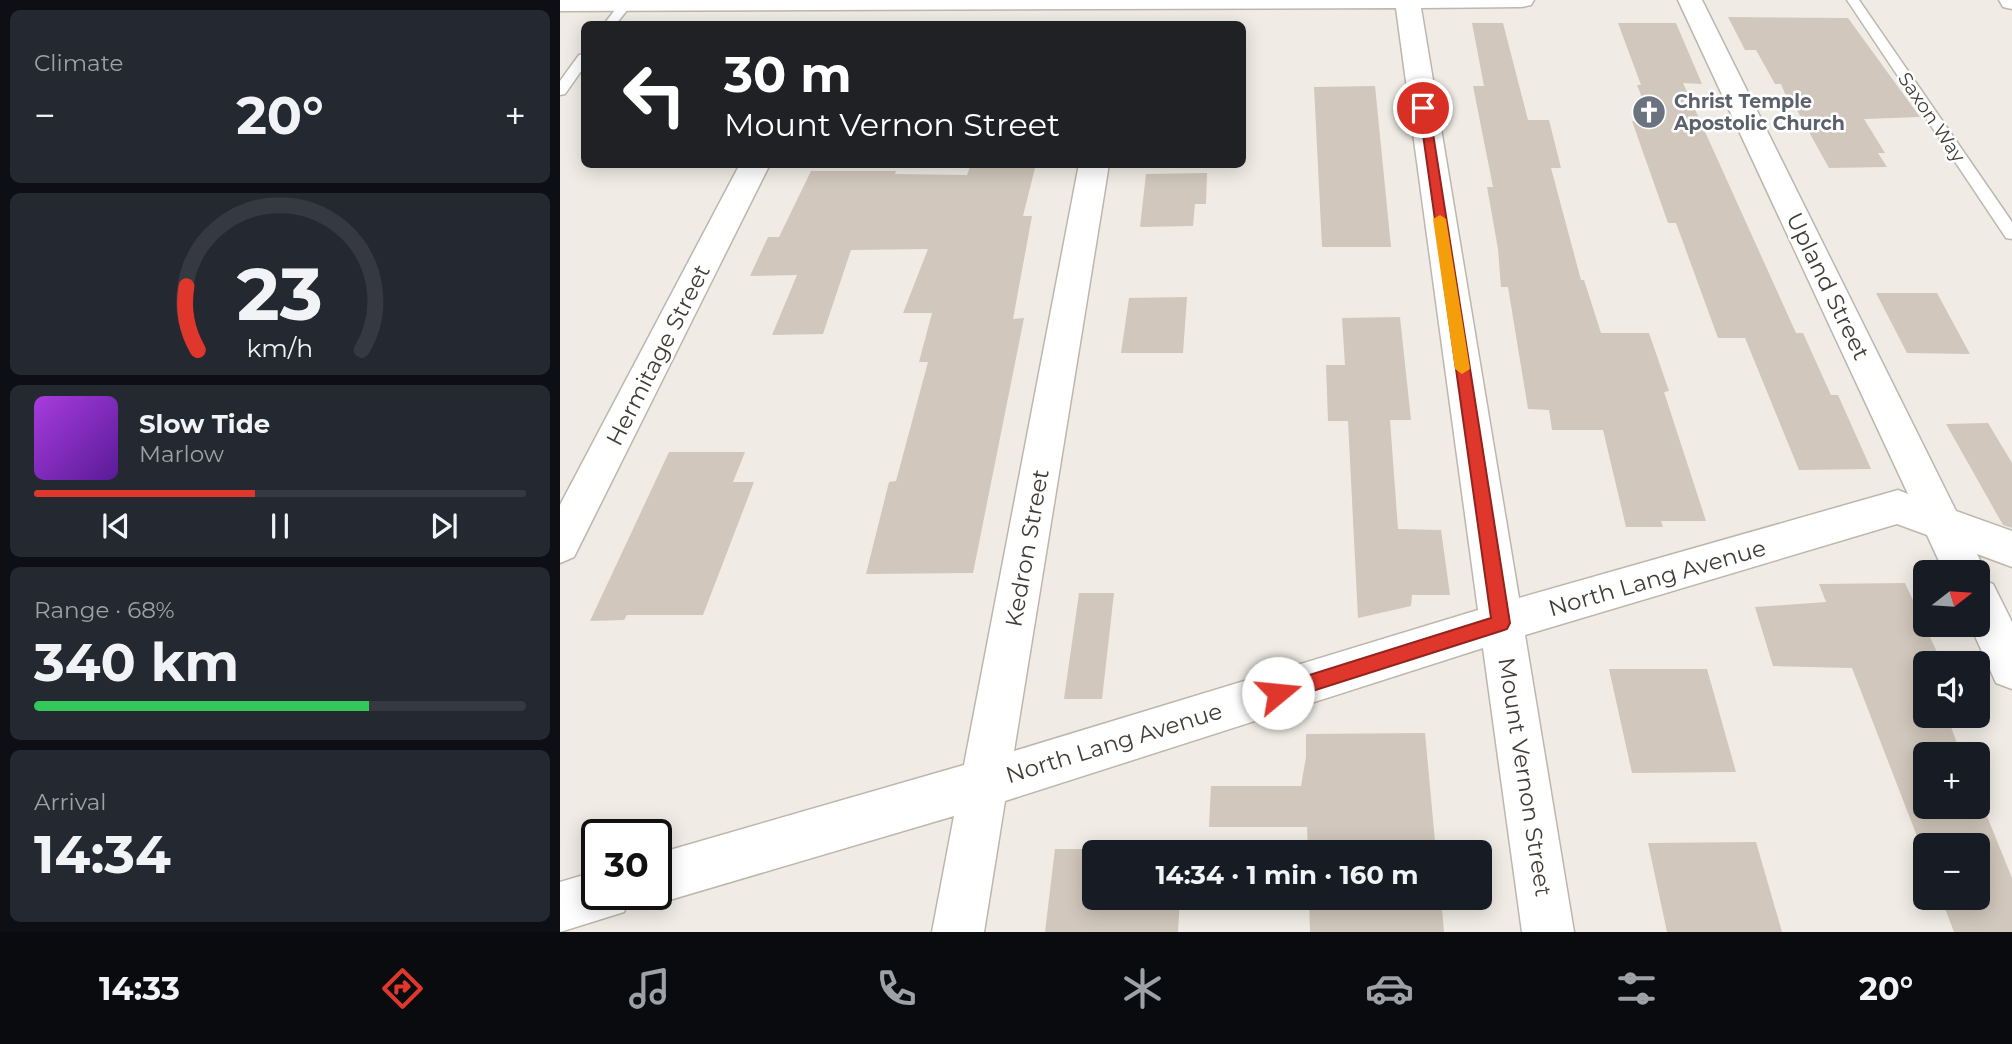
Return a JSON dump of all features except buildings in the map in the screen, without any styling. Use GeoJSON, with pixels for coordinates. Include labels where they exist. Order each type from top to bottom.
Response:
{"type":"FeatureCollection","features":[{"type":"Feature","properties":{"kind":"street"},"geometry":{"type":"LineString","coordinates":[[560,4],[835,9],[1123,0],[1522,0]]}},
{"type":"Feature","properties":{"kind":"street"},"geometry":{"type":"LineString","coordinates":[[1120,21],[1123,0]]}},
{"type":"Feature","properties":{"kind":"street","name":"Mount Vernon Street"},"geometry":{"type":"LineString","coordinates":[[1407,0],[1548,932]]}},
{"type":"Feature","properties":{"kind":"street","name":"Upland Street"},"geometry":{"type":"LineString","coordinates":[[1690,0],[1959,560]]}},
{"type":"Feature","properties":{"kind":"street","name":"Hermitage Street"},"geometry":{"type":"LineString","coordinates":[[560,545],[753,168]]}},
{"type":"Feature","properties":{"kind":"street","name":"Kedron Street"},"geometry":{"type":"LineString","coordinates":[[958,932],[1093,168]]}},
{"type":"Feature","properties":{"kind":"street","name":"North Lang Avenue"},"geometry":{"type":"LineString","coordinates":[[672,874],[985,782],[1501,623],[1898,507],[2012,549]]}},
{"type":"Feature","properties":{"kind":"street"},"geometry":{"type":"LineString","coordinates":[[1990,622],[2012,668]]}},
{"type":"Feature","properties":{"kind":"street"},"geometry":{"type":"LineString","coordinates":[[560,908],[581,902]]}},
{"type":"Feature","properties":{"kind":"lane","name":"Saxon Way"},"geometry":{"type":"LineString","coordinates":[[1853,0],[2012,234]]}},
{"type":"Feature","properties":{"kind":"lane"},"geometry":{"type":"LineString","coordinates":[[612,21],[626,4]]}},
{"type":"Feature","properties":{"kind":"lane"},"geometry":{"type":"LineString","coordinates":[[560,90],[581,62]]}},
{"type":"Feature","properties":{"kind":"slow traffic"},"geometry":{"type":"LineString","coordinates":[[1440,219],[1462,369]]}},
{"type":"Feature","properties":{"kind":"place","name":"Christ Temple Apostolic Church"},"geometry":{"type":"Point","coordinates":[1649,112]}},
{"type":"Feature","properties":{"kind":"route"},"geometry":{"type":"LineString","coordinates":[[1278,693],[1501,623],[1423,108]]}}]}
